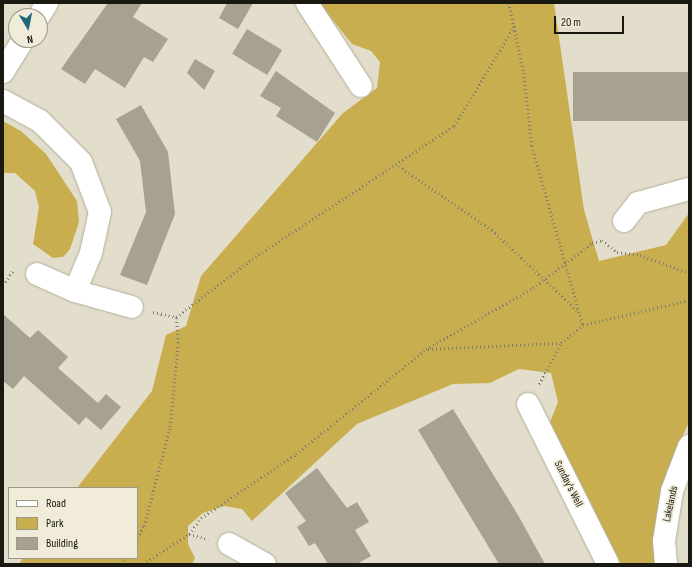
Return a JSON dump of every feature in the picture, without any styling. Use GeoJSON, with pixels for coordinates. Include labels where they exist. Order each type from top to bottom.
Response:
{"type":"FeatureCollection","features":[{"type":"Feature","properties":{"kind":"street"},"geometry":{"type":"LineString","coordinates":[[307,3],[361,86]]}},
{"type":"Feature","properties":{"kind":"street"},"geometry":{"type":"LineString","coordinates":[[3,72],[18,48]]}},
{"type":"Feature","properties":{"kind":"street"},"geometry":{"type":"LineString","coordinates":[[3,101],[40,120],[81,162],[87,176],[100,212],[91,253],[75,291]]}},
{"type":"Feature","properties":{"kind":"street"},"geometry":{"type":"LineString","coordinates":[[624,221],[638,203],[689,189]]}},
{"type":"Feature","properties":{"kind":"street"},"geometry":{"type":"LineString","coordinates":[[37,274],[75,291],[132,307]]}},
{"type":"Feature","properties":{"kind":"street","name":"Sunday's Well"},"geometry":{"type":"LineString","coordinates":[[528,404],[608,564]]}},
{"type":"Feature","properties":{"kind":"street","name":"Lakelands"},"geometry":{"type":"LineString","coordinates":[[666,564],[664,541],[672,491],[689,446]]}},
{"type":"Feature","properties":{"kind":"street"},"geometry":{"type":"LineString","coordinates":[[229,544],[265,564]]}},
{"type":"Feature","properties":{"kind":"path"},"geometry":{"type":"LineString","coordinates":[[509,3],[515,25],[532,146],[583,325]]}},
{"type":"Feature","properties":{"kind":"path"},"geometry":{"type":"LineString","coordinates":[[138,536],[144,526],[170,427],[178,343],[176,317],[252,259],[399,166],[454,126],[515,25]]}},
{"type":"Feature","properties":{"kind":"path"},"geometry":{"type":"LineString","coordinates":[[399,166],[492,230],[579,311]]}},
{"type":"Feature","properties":{"kind":"path"},"geometry":{"type":"LineString","coordinates":[[143,564],[189,534],[201,518],[296,454],[426,349],[533,288],[564,261],[602,240],[617,252],[640,256],[689,273]]}},
{"type":"Feature","properties":{"kind":"path"},"geometry":{"type":"LineString","coordinates":[[528,404],[561,343],[583,325],[689,300]]}},
{"type":"Feature","properties":{"kind":"path"},"geometry":{"type":"LineString","coordinates":[[426,349],[561,343]]}},
{"type":"Feature","properties":{"kind":"path"},"geometry":{"type":"LineString","coordinates":[[189,534],[229,544]]}},
{"type":"Feature","properties":{"kind":"green space"},"geometry":{"type":"Polygon","coordinates":[[[319,3],[554,3],[584,210],[599,261],[666,245],[689,213],[689,422],[667,471],[656,517],[654,564],[621,564],[550,422],[558,402],[551,373],[519,369],[490,383],[453,384],[357,424],[252,521],[242,509],[224,506],[203,513],[188,526],[188,544],[195,558],[192,564],[19,564],[22,559],[138,559],[138,487],[78,487],[152,391],[166,335],[186,326],[201,276],[343,113],[377,88],[380,62],[371,51],[352,44],[319,3]]]}},
{"type":"Feature","properties":{"kind":"green space"},"geometry":{"type":"Polygon","coordinates":[[[3,121],[21,131],[46,154],[77,201],[79,222],[70,249],[63,257],[53,258],[33,244],[39,207],[35,191],[15,173],[3,173],[3,121]]]}},
{"type":"Feature","properties":{"kind":"building"},"geometry":{"type":"Polygon","coordinates":[[[108,3],[142,3],[133,17],[168,39],[153,62],[144,57],[125,88],[95,69],[85,84],[61,69],[108,3]]]}},
{"type":"Feature","properties":{"kind":"building"},"geometry":{"type":"Polygon","coordinates":[[[227,3],[253,3],[238,29],[219,18],[227,3]]]}},
{"type":"Feature","properties":{"kind":"building"},"geometry":{"type":"Polygon","coordinates":[[[247,29],[282,50],[267,75],[232,54],[247,29]]]}},
{"type":"Feature","properties":{"kind":"building"},"geometry":{"type":"Polygon","coordinates":[[[195,59],[215,71],[204,90],[187,73],[195,59]]]}},
{"type":"Feature","properties":{"kind":"building"},"geometry":{"type":"Polygon","coordinates":[[[276,71],[335,113],[317,142],[276,116],[281,108],[260,96],[276,71]]]}},
{"type":"Feature","properties":{"kind":"building"},"geometry":{"type":"Polygon","coordinates":[[[573,72],[689,72],[689,121],[573,121],[573,72]]]}},
{"type":"Feature","properties":{"kind":"building"},"geometry":{"type":"Polygon","coordinates":[[[141,105],[168,152],[175,214],[147,285],[120,275],[146,212],[140,161],[116,119],[141,105]]]}},
{"type":"Feature","properties":{"kind":"building"},"geometry":{"type":"Polygon","coordinates":[[[3,314],[30,338],[38,330],[68,357],[58,368],[98,403],[106,394],[121,407],[101,430],[86,417],[79,425],[24,376],[13,389],[3,381],[3,314]]]}},
{"type":"Feature","properties":{"kind":"building"},"geometry":{"type":"Polygon","coordinates":[[[453,409],[518,515],[545,564],[499,564],[418,430],[453,409]]]}},
{"type":"Feature","properties":{"kind":"building"},"geometry":{"type":"Polygon","coordinates":[[[317,468],[347,508],[357,502],[369,522],[355,530],[371,556],[357,564],[328,564],[315,543],[309,546],[297,527],[306,521],[285,493],[317,468]]]}}]}
